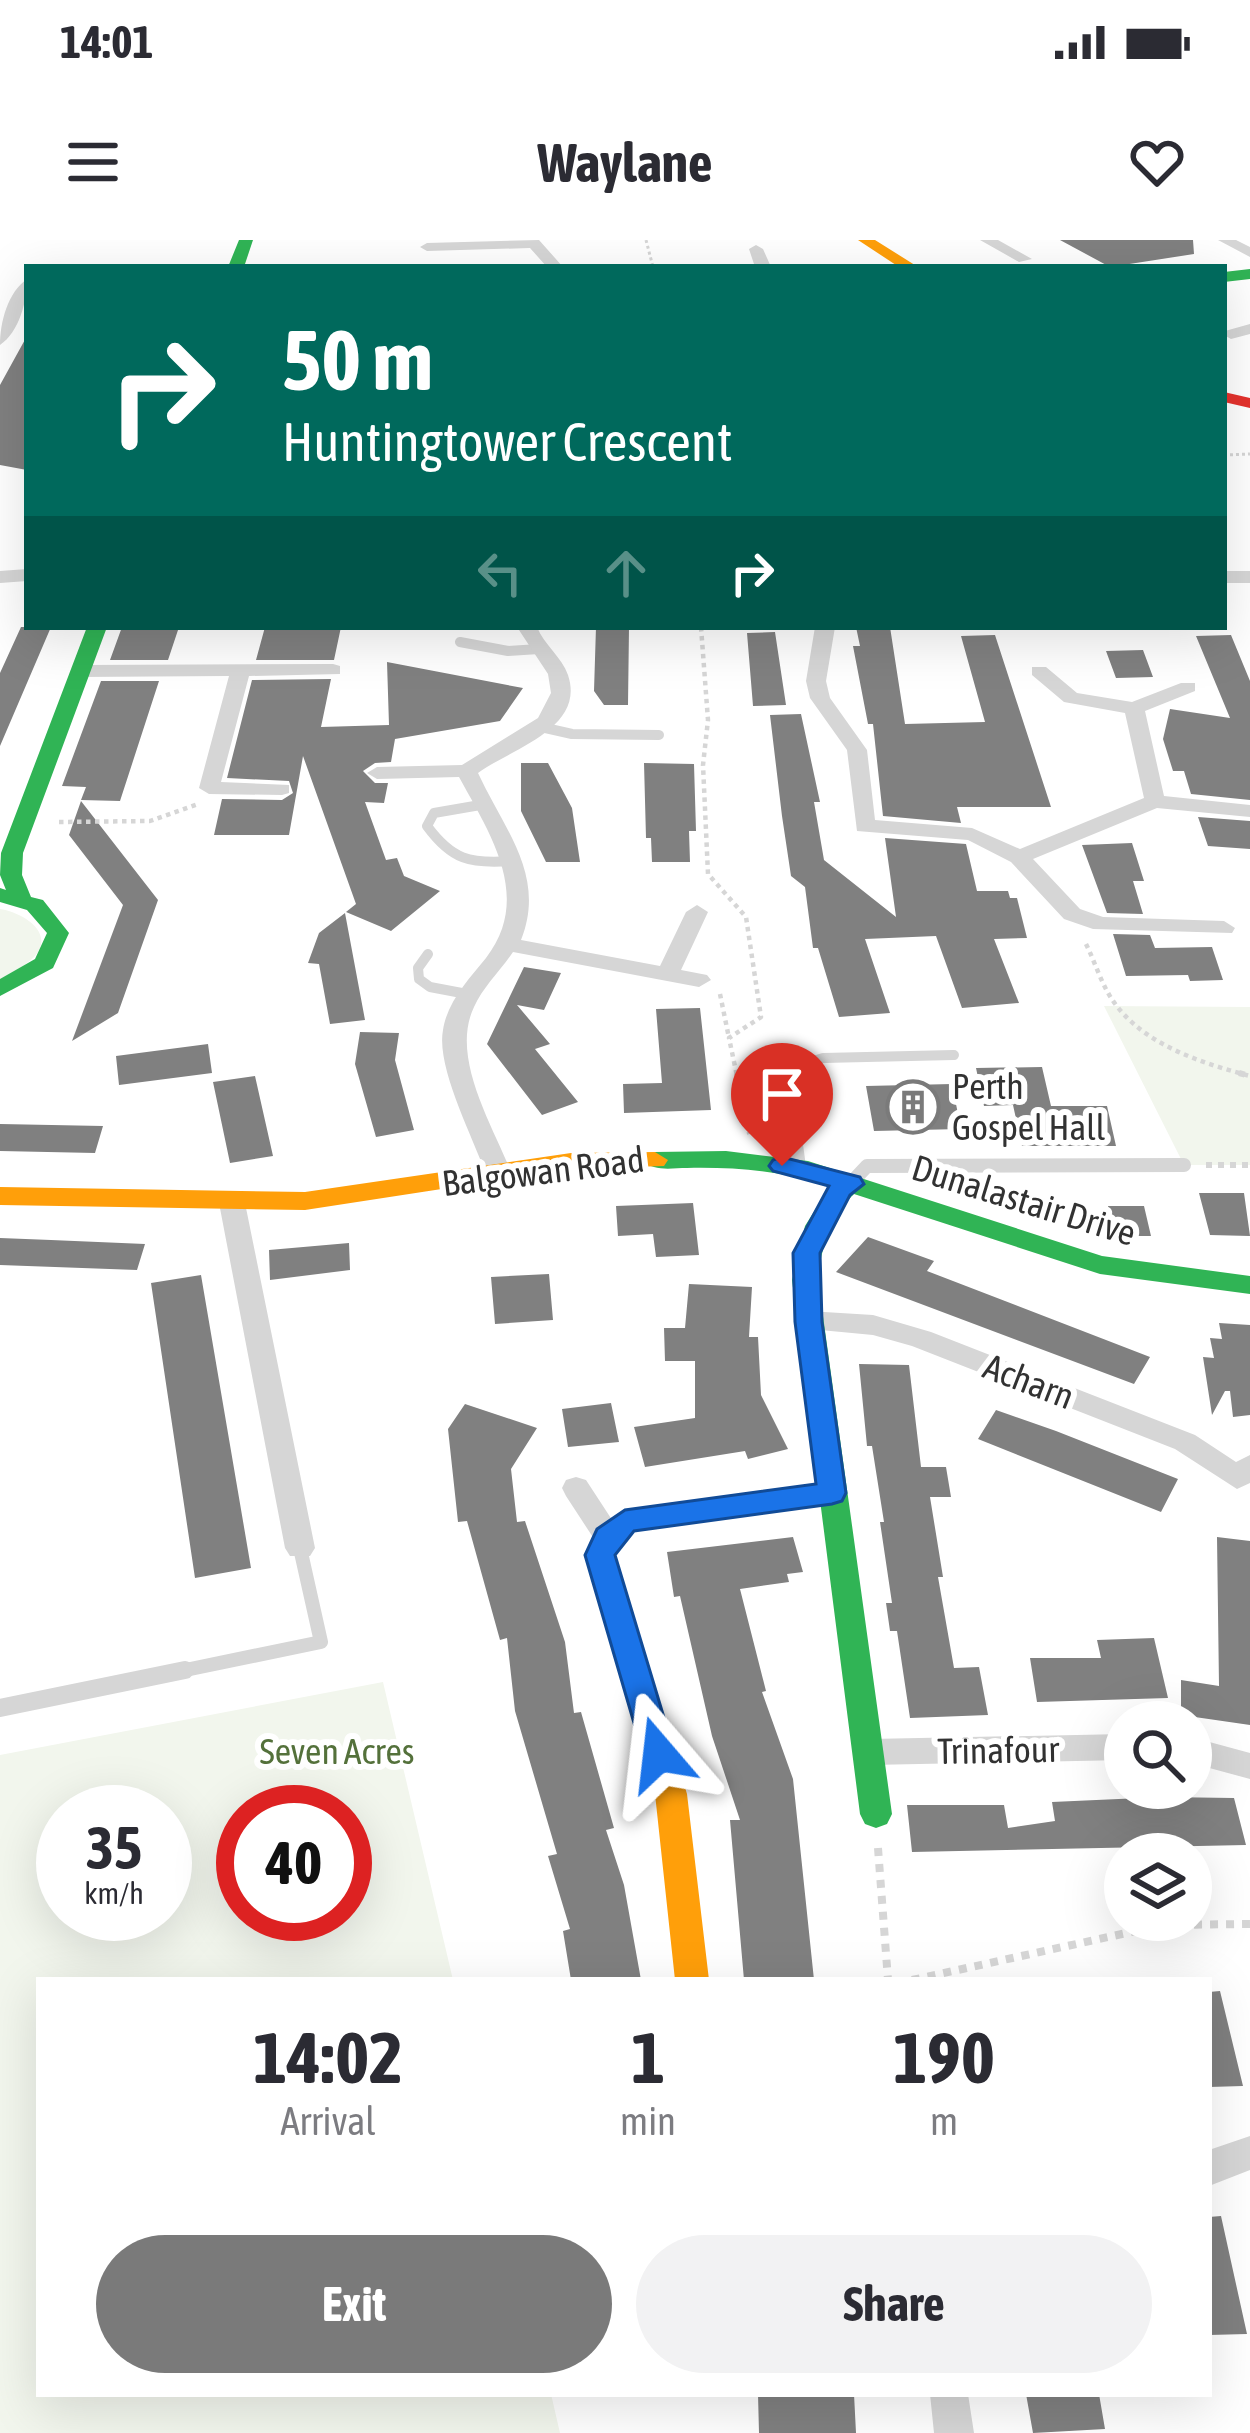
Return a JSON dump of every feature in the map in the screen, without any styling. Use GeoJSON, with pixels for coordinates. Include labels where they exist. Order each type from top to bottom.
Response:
{"type":"FeatureCollection","features":[{"type":"Feature","properties":{"kind":"street"},"geometry":{"type":"LineString","coordinates":[[866,240],[905,264]]}},
{"type":"Feature","properties":{"kind":"street"},"geometry":{"type":"LineString","coordinates":[[987,240],[1024,259]]}},
{"type":"Feature","properties":{"kind":"street"},"geometry":{"type":"LineString","coordinates":[[1225,240],[1250,253]]}},
{"type":"Feature","properties":{"kind":"street"},"geometry":{"type":"LineString","coordinates":[[427,247],[530,242],[551,264]]}},
{"type":"Feature","properties":{"kind":"street"},"geometry":{"type":"LineString","coordinates":[[756,250],[763,264]]}},
{"type":"Feature","properties":{"kind":"street"},"geometry":{"type":"LineString","coordinates":[[0,340],[24,289]]}},
{"type":"Feature","properties":{"kind":"street"},"geometry":{"type":"LineString","coordinates":[[1231,334],[1250,329]]}},
{"type":"Feature","properties":{"kind":"street"},"geometry":{"type":"LineString","coordinates":[[0,988],[28,977],[56,948],[53,918],[11,897],[11,849],[96,630]]}},
{"type":"Feature","properties":{"kind":"street"},"geometry":{"type":"LineString","coordinates":[[377,773],[467,771],[541,728],[559,700],[560,677],[529,630]]}},
{"type":"Feature","properties":{"kind":"street"},"geometry":{"type":"LineString","coordinates":[[824,630],[816,681],[820,698],[857,750],[867,853]]}},
{"type":"Feature","properties":{"kind":"street"},"geometry":{"type":"LineString","coordinates":[[81,671],[333,670]]}},
{"type":"Feature","properties":{"kind":"street"},"geometry":{"type":"LineString","coordinates":[[1040,671],[1071,698],[1134,708],[1188,688]]}},
{"type":"Feature","properties":{"kind":"street"},"geometry":{"type":"LineString","coordinates":[[240,673],[209,788],[282,789]]}},
{"type":"Feature","properties":{"kind":"street"},"geometry":{"type":"LineString","coordinates":[[1134,708],[1155,801]]}},
{"type":"Feature","properties":{"kind":"street"},"geometry":{"type":"LineString","coordinates":[[467,771],[511,861],[519,898],[518,921],[508,944],[467,994],[451,1036],[498,1172]]}},
{"type":"Feature","properties":{"kind":"street"},"geometry":{"type":"LineString","coordinates":[[1019,857],[1155,801],[1250,811]]}},
{"type":"Feature","properties":{"kind":"street"},"geometry":{"type":"LineString","coordinates":[[865,826],[972,834],[1019,857],[1072,914],[1101,924],[1224,928]]}},
{"type":"Feature","properties":{"kind":"street"},"geometry":{"type":"LineString","coordinates":[[668,972],[697,912]]}},
{"type":"Feature","properties":{"kind":"street"},"geometry":{"type":"LineString","coordinates":[[508,944],[699,980]]}},
{"type":"Feature","properties":{"kind":"street","name":"Balgowan Road"},"geometry":{"type":"LineString","coordinates":[[0,1196],[232,1203],[365,1194],[571,1161],[659,1157],[799,1168],[851,1184]]}},
{"type":"Feature","properties":{"kind":"street"},"geometry":{"type":"LineString","coordinates":[[851,1184],[841,1189],[806,1253],[808,1322],[876,1814]]}},
{"type":"Feature","properties":{"kind":"street","name":"Dunalastair Drive"},"geometry":{"type":"LineString","coordinates":[[851,1184],[1100,1265],[1250,1285]]}},
{"type":"Feature","properties":{"kind":"street"},"geometry":{"type":"LineString","coordinates":[[232,1203],[301,1548]]}},
{"type":"Feature","properties":{"kind":"street","name":"Acharn"},"geometry":{"type":"LineString","coordinates":[[808,1322],[873,1325],[922,1339],[1185,1442],[1246,1477]]}},
{"type":"Feature","properties":{"kind":"street"},"geometry":{"type":"LineString","coordinates":[[576,1488],[608,1537]]}},
{"type":"Feature","properties":{"kind":"street"},"geometry":{"type":"LineString","coordinates":[[692,1977],[671,1794],[600,1555],[608,1537],[625,1521],[832,1493]]}},
{"type":"Feature","properties":{"kind":"street","name":"Trinafour"},"geometry":{"type":"LineString","coordinates":[[870,1752],[1104,1747]]}},
{"type":"Feature","properties":{"kind":"street"},"geometry":{"type":"LineString","coordinates":[[1212,1756],[1250,1766]]}},
{"type":"Feature","properties":{"kind":"street"},"geometry":{"type":"LineString","coordinates":[[1212,2167],[1250,2153]]}},
{"type":"Feature","properties":{"kind":"street"},"geometry":{"type":"LineString","coordinates":[[949,2397],[954,2433]]}},
{"type":"Feature","properties":{"kind":"lane"},"geometry":{"type":"LineString","coordinates":[[460,642],[508,651],[539,649]]}},
{"type":"Feature","properties":{"kind":"lane"},"geometry":{"type":"LineString","coordinates":[[541,728],[572,734],[658,735]]}},
{"type":"Feature","properties":{"kind":"lane"},"geometry":{"type":"LineString","coordinates":[[487,804],[434,813],[428,826],[446,854],[463,865],[511,861]]}},
{"type":"Feature","properties":{"kind":"lane"},"geometry":{"type":"LineString","coordinates":[[428,954],[418,968],[419,979],[430,987],[467,994]]}},
{"type":"Feature","properties":{"kind":"lane"},"geometry":{"type":"LineString","coordinates":[[799,1168],[788,1086],[798,1066],[823,1058],[954,1054]]}},
{"type":"Feature","properties":{"kind":"lane"},"geometry":{"type":"LineString","coordinates":[[851,1184],[867,1166],[1184,1165]]}},
{"type":"Feature","properties":{"kind":"lane"},"geometry":{"type":"LineString","coordinates":[[0,1708],[321,1642],[301,1548]]}},
{"type":"Feature","properties":{"kind":"path"},"geometry":{"type":"LineString","coordinates":[[700,630],[708,720],[704,765],[708,874],[746,917],[760,1017],[729,1039]]}},
{"type":"Feature","properties":{"kind":"path"},"geometry":{"type":"LineString","coordinates":[[11,849],[40,822],[112,823],[173,814],[191,809],[209,788]]}},
{"type":"Feature","properties":{"kind":"path"},"geometry":{"type":"LineString","coordinates":[[1072,914],[1114,1003],[1132,1021],[1178,1049],[1250,1076]]}},
{"type":"Feature","properties":{"kind":"path"},"geometry":{"type":"LineString","coordinates":[[699,980],[703,989],[722,995],[757,1163]]}},
{"type":"Feature","properties":{"kind":"path"},"geometry":{"type":"LineString","coordinates":[[1184,1165],[1250,1165]]}},
{"type":"Feature","properties":{"kind":"path"},"geometry":{"type":"LineString","coordinates":[[876,1814],[887,1977]]}},
{"type":"Feature","properties":{"kind":"path"},"geometry":{"type":"LineString","coordinates":[[926,1977],[1163,1925],[1250,1924]]}},
{"type":"Feature","properties":{"kind":"green space"},"geometry":{"type":"Polygon","coordinates":[[[0,909],[33,924],[41,939],[35,956],[0,980],[0,909]]]}},
{"type":"Feature","properties":{"kind":"green space"},"geometry":{"type":"Polygon","coordinates":[[[1104,1006],[1250,1007],[1250,1165],[1184,1165],[1104,1006]]]}},
{"type":"Feature","properties":{"kind":"green space","name":"Seven Acres"},"geometry":{"type":"Polygon","coordinates":[[[383,1682],[452,1977],[36,1977],[36,2397],[552,2397],[560,2433],[0,2433],[0,1755],[383,1682]]]}},
{"type":"Feature","properties":{"kind":"building"},"geometry":{"type":"Polygon","coordinates":[[[1060,240],[1193,240],[1194,254],[1104,264],[1060,240]]]}},
{"type":"Feature","properties":{"kind":"building"},"geometry":{"type":"Polygon","coordinates":[[[24,341],[24,469],[0,465],[0,385],[24,341]]]}},
{"type":"Feature","properties":{"kind":"building"},"geometry":{"type":"Polygon","coordinates":[[[21,627],[50,630],[0,746],[0,673],[21,627]]]}},
{"type":"Feature","properties":{"kind":"building"},"geometry":{"type":"Polygon","coordinates":[[[121,630],[178,630],[168,660],[110,660],[121,630]]]}},
{"type":"Feature","properties":{"kind":"building"},"geometry":{"type":"Polygon","coordinates":[[[264,630],[340,630],[334,660],[256,660],[264,630]]]}},
{"type":"Feature","properties":{"kind":"building"},"geometry":{"type":"Polygon","coordinates":[[[596,630],[629,630],[628,705],[604,705],[594,691],[596,630]]]}},
{"type":"Feature","properties":{"kind":"building"},"geometry":{"type":"Polygon","coordinates":[[[857,630],[890,630],[905,724],[985,722],[961,636],[995,635],[1051,807],[957,807],[961,823],[883,816],[873,724],[868,724],[853,646],[860,646],[857,630]]]}},
{"type":"Feature","properties":{"kind":"building"},"geometry":{"type":"Polygon","coordinates":[[[775,632],[786,705],[753,706],[747,633],[775,632]]]}},
{"type":"Feature","properties":{"kind":"building"},"geometry":{"type":"Polygon","coordinates":[[[1231,635],[1250,681],[1250,800],[1191,794],[1184,771],[1173,771],[1163,739],[1170,709],[1230,718],[1196,636],[1231,635]]]}},
{"type":"Feature","properties":{"kind":"building"},"geometry":{"type":"Polygon","coordinates":[[[1143,650],[1153,677],[1116,678],[1106,651],[1143,650]]]}},
{"type":"Feature","properties":{"kind":"building"},"geometry":{"type":"Polygon","coordinates":[[[387,662],[523,688],[500,721],[395,739],[391,762],[375,763],[363,771],[375,783],[388,783],[384,803],[365,802],[386,860],[397,858],[404,876],[440,891],[391,931],[346,912],[356,904],[303,756],[289,835],[214,835],[222,799],[282,800],[293,793],[289,781],[227,778],[252,680],[331,679],[321,727],[389,725],[387,662]]]}},
{"type":"Feature","properties":{"kind":"building"},"geometry":{"type":"Polygon","coordinates":[[[101,681],[159,681],[120,801],[81,800],[86,787],[62,786],[101,681]]]}},
{"type":"Feature","properties":{"kind":"building"},"geometry":{"type":"Polygon","coordinates":[[[801,714],[820,802],[814,802],[824,860],[896,917],[885,838],[966,844],[977,891],[1008,891],[1010,898],[1017,898],[1027,938],[994,939],[1019,1003],[962,1008],[936,936],[865,939],[890,1013],[839,1017],[818,948],[813,948],[805,887],[791,876],[782,816],[770,715],[801,714]]]}},
{"type":"Feature","properties":{"kind":"building"},"geometry":{"type":"Polygon","coordinates":[[[521,763],[548,763],[572,808],[580,862],[546,862],[521,811],[521,763]]]}},
{"type":"Feature","properties":{"kind":"building"},"geometry":{"type":"Polygon","coordinates":[[[644,763],[694,764],[696,831],[689,831],[690,862],[652,862],[651,838],[646,838],[644,763]]]}},
{"type":"Feature","properties":{"kind":"building"},"geometry":{"type":"Polygon","coordinates":[[[81,801],[158,900],[118,1013],[72,1041],[123,905],[69,835],[81,801]]]}},
{"type":"Feature","properties":{"kind":"building"},"geometry":{"type":"Polygon","coordinates":[[[1198,817],[1250,821],[1250,849],[1208,846],[1198,817]]]}},
{"type":"Feature","properties":{"kind":"building"},"geometry":{"type":"Polygon","coordinates":[[[1132,843],[1144,881],[1133,881],[1143,914],[1107,913],[1082,845],[1132,843]]]}},
{"type":"Feature","properties":{"kind":"building"},"geometry":{"type":"Polygon","coordinates":[[[345,913],[365,1020],[330,1024],[319,964],[308,963],[319,933],[345,913]]]}},
{"type":"Feature","properties":{"kind":"building"},"geometry":{"type":"Polygon","coordinates":[[[1113,934],[1150,935],[1155,948],[1212,947],[1223,980],[1126,976],[1113,934]]]}},
{"type":"Feature","properties":{"kind":"building"},"geometry":{"type":"Polygon","coordinates":[[[524,967],[561,973],[544,1010],[517,1005],[550,1044],[535,1049],[578,1102],[542,1115],[487,1044],[524,967]]]}},
{"type":"Feature","properties":{"kind":"building"},"geometry":{"type":"Polygon","coordinates":[[[700,1008],[711,1110],[624,1113],[623,1084],[662,1083],[656,1009],[700,1008]]]}},
{"type":"Feature","properties":{"kind":"building"},"geometry":{"type":"Polygon","coordinates":[[[360,1032],[399,1033],[395,1060],[414,1130],[376,1137],[355,1064],[360,1032]]]}},
{"type":"Feature","properties":{"kind":"building"},"geometry":{"type":"Polygon","coordinates":[[[208,1044],[212,1073],[119,1085],[116,1056],[208,1044]]]}},
{"type":"Feature","properties":{"kind":"building"},"geometry":{"type":"Polygon","coordinates":[[[1042,1067],[1051,1106],[1107,1106],[1116,1146],[1022,1146],[1013,1105],[984,1106],[976,1068],[1042,1067]]]}},
{"type":"Feature","properties":{"kind":"building"},"geometry":{"type":"Polygon","coordinates":[[[255,1076],[273,1156],[230,1163],[213,1082],[255,1076]]]}},
{"type":"Feature","properties":{"kind":"building","name":"Perth Gospel Hall"},"geometry":{"type":"Polygon","coordinates":[[[952,1084],[961,1129],[874,1131],[866,1086],[952,1084]]]}},
{"type":"Feature","properties":{"kind":"building"},"geometry":{"type":"Polygon","coordinates":[[[0,1124],[103,1126],[95,1153],[0,1151],[0,1124]]]}},
{"type":"Feature","properties":{"kind":"building"},"geometry":{"type":"Polygon","coordinates":[[[1199,1193],[1244,1193],[1250,1236],[1210,1235],[1199,1193]]]}},
{"type":"Feature","properties":{"kind":"building"},"geometry":{"type":"Polygon","coordinates":[[[693,1203],[699,1255],[656,1257],[653,1234],[618,1236],[616,1206],[693,1203]]]}},
{"type":"Feature","properties":{"kind":"building"},"geometry":{"type":"Polygon","coordinates":[[[1108,1206],[1144,1206],[1151,1236],[1115,1236],[1108,1206]]]}},
{"type":"Feature","properties":{"kind":"building"},"geometry":{"type":"Polygon","coordinates":[[[868,1237],[934,1261],[927,1271],[1150,1357],[1134,1384],[836,1272],[868,1237]]]}},
{"type":"Feature","properties":{"kind":"building"},"geometry":{"type":"Polygon","coordinates":[[[0,1238],[145,1244],[137,1270],[0,1265],[0,1238]]]}},
{"type":"Feature","properties":{"kind":"building"},"geometry":{"type":"Polygon","coordinates":[[[349,1243],[350,1270],[270,1280],[269,1250],[349,1243]]]}},
{"type":"Feature","properties":{"kind":"building"},"geometry":{"type":"Polygon","coordinates":[[[549,1274],[553,1320],[495,1324],[491,1277],[549,1274]]]}},
{"type":"Feature","properties":{"kind":"building"},"geometry":{"type":"Polygon","coordinates":[[[201,1275],[251,1568],[195,1578],[151,1283],[201,1275]]]}},
{"type":"Feature","properties":{"kind":"building"},"geometry":{"type":"Polygon","coordinates":[[[689,1284],[752,1287],[749,1337],[758,1337],[761,1395],[788,1449],[748,1459],[745,1451],[645,1467],[634,1427],[695,1418],[695,1361],[665,1361],[664,1328],[685,1328],[689,1284]]]}},
{"type":"Feature","properties":{"kind":"building"},"geometry":{"type":"Polygon","coordinates":[[[1219,1323],[1250,1325],[1250,1415],[1233,1417],[1230,1391],[1225,1391],[1212,1415],[1203,1357],[1214,1358],[1210,1338],[1222,1339],[1219,1323]]]}},
{"type":"Feature","properties":{"kind":"building"},"geometry":{"type":"Polygon","coordinates":[[[859,1364],[909,1365],[921,1467],[946,1467],[951,1497],[930,1497],[954,1668],[979,1667],[988,1715],[910,1718],[897,1631],[890,1631],[886,1603],[892,1603],[880,1522],[884,1522],[872,1446],[867,1446],[859,1364]]]}},
{"type":"Feature","properties":{"kind":"building"},"geometry":{"type":"Polygon","coordinates":[[[611,1403],[619,1442],[568,1447],[562,1409],[611,1403]]]}},
{"type":"Feature","properties":{"kind":"building"},"geometry":{"type":"Polygon","coordinates":[[[465,1404],[537,1428],[511,1469],[517,1522],[525,1521],[565,1642],[574,1713],[581,1712],[614,1828],[606,1830],[624,1885],[640,1977],[571,1977],[563,1931],[570,1929],[548,1856],[557,1854],[515,1711],[507,1638],[500,1640],[467,1521],[458,1522],[448,1429],[465,1404]]]}},
{"type":"Feature","properties":{"kind":"building"},"geometry":{"type":"Polygon","coordinates":[[[996,1410],[1178,1479],[1161,1512],[978,1439],[996,1410]]]}},
{"type":"Feature","properties":{"kind":"building"},"geometry":{"type":"Polygon","coordinates":[[[793,1537],[803,1572],[787,1574],[789,1582],[740,1589],[766,1691],[762,1692],[793,1779],[814,1977],[744,1977],[730,1820],[740,1820],[712,1736],[680,1596],[674,1597],[667,1552],[793,1537]]]}},
{"type":"Feature","properties":{"kind":"building"},"geometry":{"type":"Polygon","coordinates":[[[1217,1537],[1250,1541],[1250,1725],[1212,1719],[1212,1701],[1181,1701],[1181,1680],[1219,1686],[1217,1537]]]}},
{"type":"Feature","properties":{"kind":"building"},"geometry":{"type":"Polygon","coordinates":[[[1154,1638],[1168,1698],[1037,1702],[1030,1658],[1101,1658],[1097,1640],[1154,1638]]]}},
{"type":"Feature","properties":{"kind":"building"},"geometry":{"type":"Polygon","coordinates":[[[1212,1798],[1234,1798],[1246,1845],[1212,1846],[1212,1833],[1104,1833],[1104,1848],[912,1852],[907,1805],[1004,1805],[1008,1828],[1055,1821],[1052,1802],[1104,1800],[1104,1809],[1212,1809],[1212,1798]]]}},
{"type":"Feature","properties":{"kind":"building"},"geometry":{"type":"Polygon","coordinates":[[[1220,1991],[1243,2086],[1212,2087],[1212,1992],[1220,1991]]]}},
{"type":"Feature","properties":{"kind":"building"},"geometry":{"type":"Polygon","coordinates":[[[1221,2216],[1247,2334],[1212,2335],[1212,2217],[1221,2216]]]}},
{"type":"Feature","properties":{"kind":"building"},"geometry":{"type":"Polygon","coordinates":[[[758,2397],[854,2397],[856,2433],[759,2433],[758,2397]]]}},
{"type":"Feature","properties":{"kind":"building"},"geometry":{"type":"Polygon","coordinates":[[[1027,2397],[1100,2397],[1105,2429],[1033,2433],[1027,2397]]]}},
{"type":"Feature","properties":{"kind":"traffic: fast"},"geometry":{"type":"LineString","coordinates":[[237,264],[246,240]]}},
{"type":"Feature","properties":{"kind":"traffic: fast"},"geometry":{"type":"LineString","coordinates":[[1227,277],[1250,274]]}},
{"type":"Feature","properties":{"kind":"traffic: fast"},"geometry":{"type":"LineString","coordinates":[[21,899],[11,875],[12,853],[96,630]]}},
{"type":"Feature","properties":{"kind":"traffic: fast"},"geometry":{"type":"LineString","coordinates":[[0,895],[35,905],[58,933],[45,963],[0,989]]}},
{"type":"Feature","properties":{"kind":"traffic: fast"},"geometry":{"type":"LineString","coordinates":[[655,1160],[726,1159],[799,1167],[1100,1265],[1250,1285]]}},
{"type":"Feature","properties":{"kind":"traffic: fast"},"geometry":{"type":"LineString","coordinates":[[851,1183],[832,1200],[818,1226],[805,1280],[876,1814]]}},
{"type":"Feature","properties":{"kind":"traffic: slow"},"geometry":{"type":"LineString","coordinates":[[865,240],[905,264]]}},
{"type":"Feature","properties":{"kind":"traffic: slow"},"geometry":{"type":"LineString","coordinates":[[0,1196],[305,1201],[571,1161],[655,1160]]}},
{"type":"Feature","properties":{"kind":"traffic: slow"},"geometry":{"type":"LineString","coordinates":[[692,1977],[671,1794],[600,1555],[608,1537],[625,1521],[832,1493]]}},
{"type":"Feature","properties":{"kind":"traffic: jam"},"geometry":{"type":"LineString","coordinates":[[1227,398],[1250,403]]}},
{"type":"Feature","properties":{"kind":"place","name":"Perth Gospel Hall"},"geometry":{"type":"Point","coordinates":[913,1107]}},
{"type":"Feature","properties":{"kind":"route"},"geometry":{"type":"LineString","coordinates":[[659,1754],[600,1555],[608,1537],[625,1521],[660,1514],[832,1493],[808,1322],[806,1253],[841,1189],[851,1184],[782,1166]]}}]}
